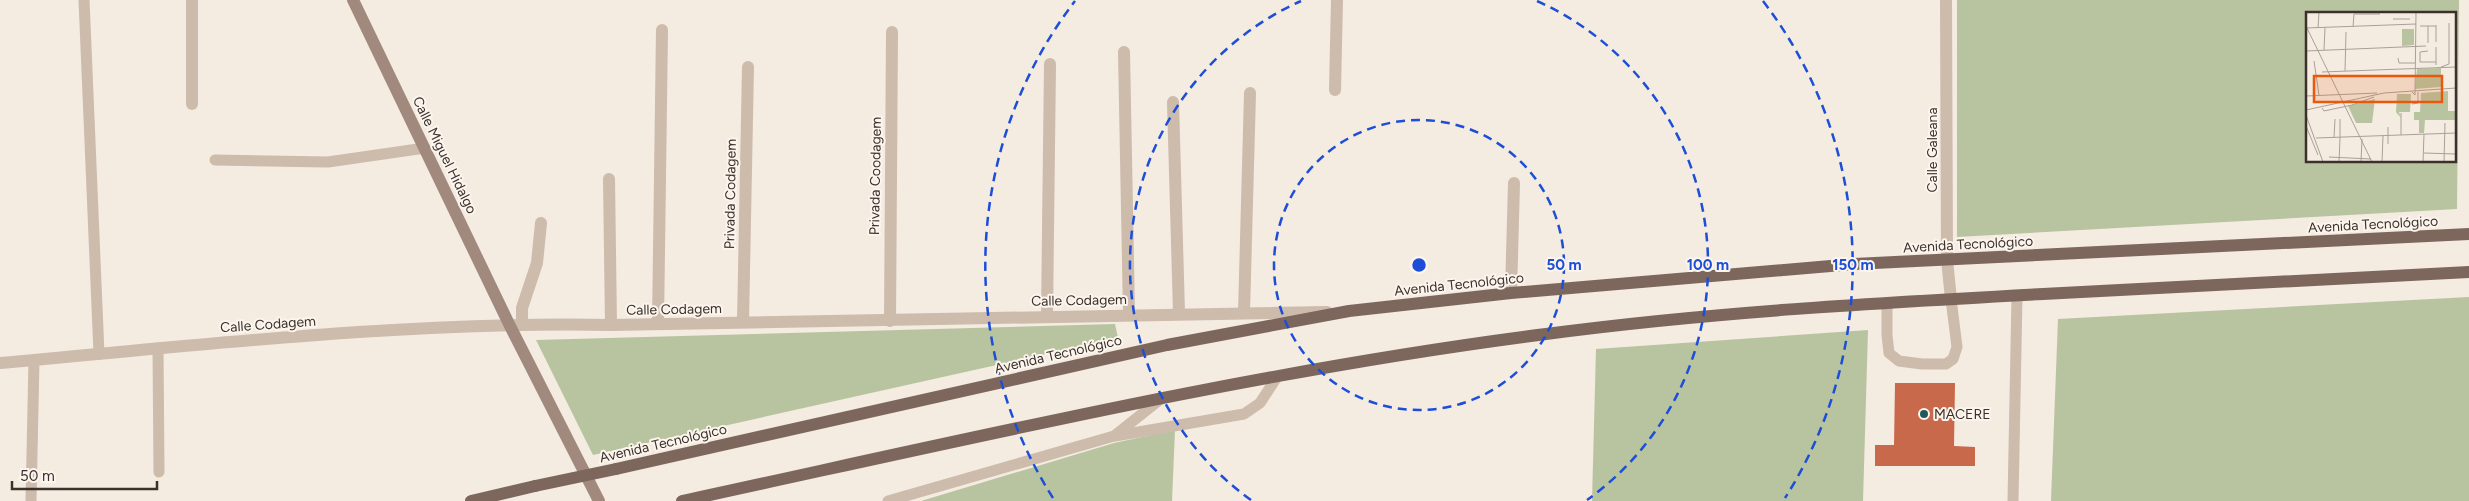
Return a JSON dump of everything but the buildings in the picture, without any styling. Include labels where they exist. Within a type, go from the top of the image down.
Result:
[{"type":"main road","name":"Avenida Tecnológico","points":[[471,501],[1167,344],[1350,311],[1511,293],[1854,264],[2469,234]]},
{"type":"main road","points":[[682,501],[1163,397],[1409,354],[1546,334],[1667,320],[1887,303],[2469,272]]},
{"type":"street","points":[[192,0],[192,104]]},
{"type":"street","name":"Calle Miguel Hidalgo","points":[[353,0],[425,148],[516,324],[599,501]]},
{"type":"street","points":[[1335,90],[1337,0]]},
{"type":"street","name":"Calle Galeana","points":[[1946,0],[1947,260],[1951,299]]},
{"type":"street","points":[[658,324],[662,30]]},
{"type":"street","name":"Privada Coodagem","points":[[890,321],[892,32]]},
{"type":"street","points":[[1124,52],[1129,314]]},
{"type":"street","points":[[1047,316],[1050,64]]},
{"type":"street","name":"Privada Codagem","points":[[743,322],[748,67]]},
{"type":"street","points":[[1244,313],[1250,93]]},
{"type":"street","points":[[1173,102],[1179,314]]},
{"type":"street","points":[[609,179],[611,325]]},
{"type":"street","points":[[1511,293],[1514,183]]},
{"type":"street","points":[[516,324],[537,264],[541,223]]},
{"type":"street","name":"Calle Codagem","points":[[0,362],[248,340],[516,324],[611,325],[890,321],[1129,314],[1350,311]]},
{"type":"lane","points":[[84,0],[99,354]]},
{"type":"lane","points":[[215,160],[328,162],[425,148]]},
{"type":"lane","points":[[2014,501],[2017,296]]},
{"type":"lane","points":[[1887,303],[1889,353],[1899,361],[1946,364],[1953,359],[1957,347],[1951,299]]},
{"type":"lane","points":[[158,348],[159,472]]},
{"type":"lane","points":[[31,501],[34,360]]},
{"type":"lane","points":[[888,501],[1114,436],[1244,414],[1260,403],[1277,377]]},
{"type":"lane","points":[[1114,436],[1163,397]]},
{"type":"green space","points":[[1957,0],[2459,0],[2457,209],[1957,237]]},
{"type":"green space","points":[[2469,297],[2469,501],[2051,501],[2058,319]]},
{"type":"green space","points":[[1115,324],[1118,338],[593,455],[536,340]]},
{"type":"green space","points":[[1868,330],[1863,501],[1592,501],[1596,349]]},
{"type":"green space","points":[[1175,430],[1172,501],[921,501],[1114,443]]},
{"type":"place","name":"MACERE","points":[[1924,414]]}]
